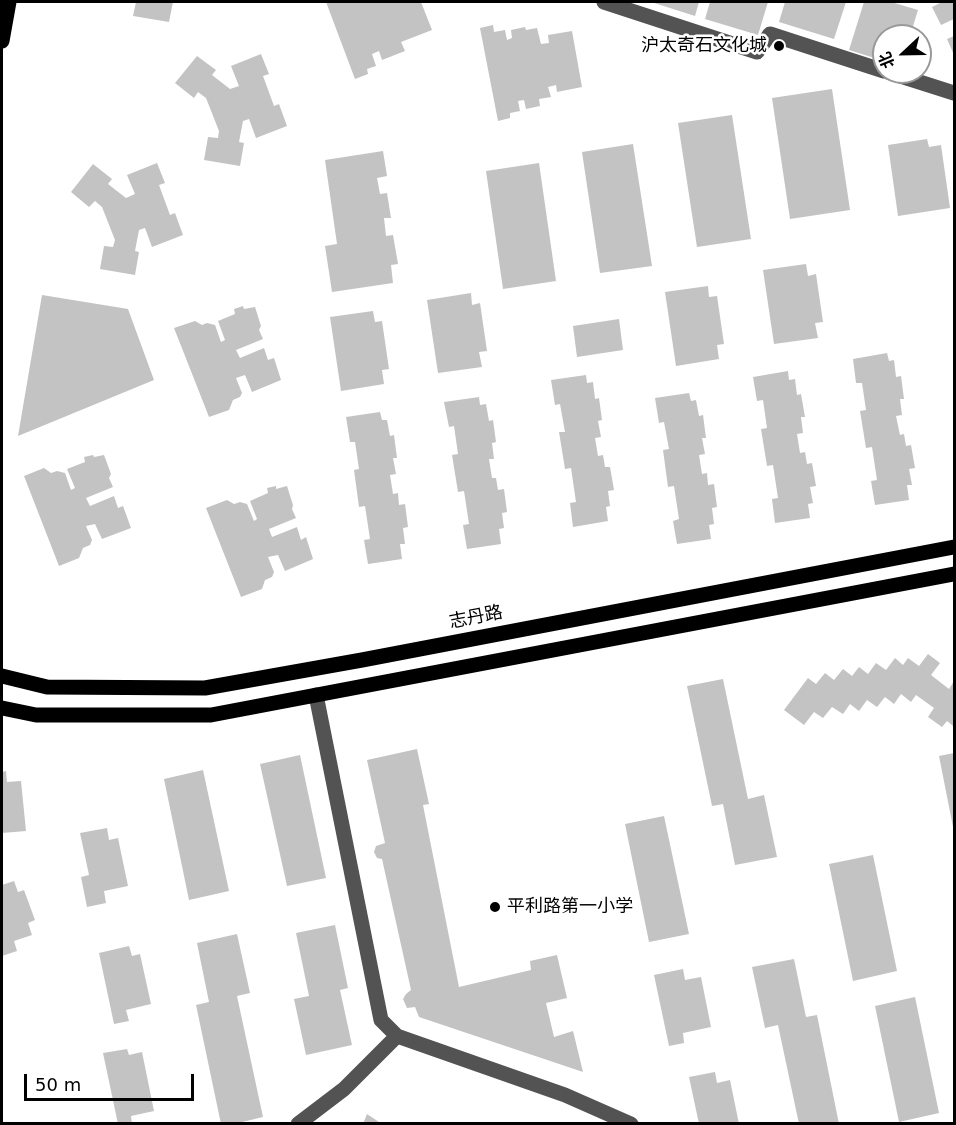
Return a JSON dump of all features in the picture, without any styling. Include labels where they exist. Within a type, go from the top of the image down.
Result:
[{"type":"main road","points":[[2,41],[9,2]]},
{"type":"main road","name":"志丹路","points":[[2,675],[47,687],[205,688],[954,547]]},
{"type":"main road","points":[[2,708],[36,715],[211,715],[954,573]]},
{"type":"street","points":[[604,2],[757,52],[770,34],[872,67]]},
{"type":"street","points":[[926,84],[954,93]]},
{"type":"street","points":[[316,695],[381,1020],[397,1036],[565,1095],[631,1124]]},
{"type":"street","points":[[297,1124],[344,1089],[397,1036]]},
{"type":"building","points":[[136,2],[173,2],[169,22],[133,16]]},
{"type":"building","points":[[326,2],[421,2],[432,30],[401,42],[405,51],[382,60],[379,51],[372,54],[376,66],[367,69],[368,74],[355,79]]},
{"type":"building","points":[[651,2],[699,2],[695,16]]},
{"type":"building","points":[[710,2],[768,2],[758,35],[705,19]]},
{"type":"building","points":[[785,2],[846,2],[834,39],[779,22]]},
{"type":"building","points":[[864,2],[891,2],[918,10],[914,24],[872,24],[872,57],[849,50]]},
{"type":"building","points":[[942,2],[954,2],[954,19],[941,25],[932,7]]},
{"type":"building","points":[[493,25],[494,32],[505,30],[507,40],[512,38],[511,30],[525,27],[526,30],[537,28],[541,44],[549,43],[548,35],[572,31],[582,87],[557,92],[556,85],[548,87],[551,97],[539,99],[540,106],[526,109],[524,100],[518,101],[520,111],[510,113],[510,118],[498,121],[480,28]]},
{"type":"building","points":[[954,36],[954,55],[947,39]]},
{"type":"building","points":[[261,54],[269,74],[263,76],[274,106],[279,104],[287,126],[256,138],[249,119],[243,121],[239,142],[244,143],[240,166],[204,160],[208,137],[218,138],[219,131],[206,98],[198,92],[194,98],[175,83],[197,56],[216,70],[212,75],[230,89],[239,86],[231,66]]},
{"type":"building","points":[[832,89],[850,210],[790,219],[772,98]]},
{"type":"building","points":[[732,115],[751,239],[697,247],[678,123]]},
{"type":"building","points":[[927,139],[929,147],[941,145],[950,208],[898,216],[888,145]]},
{"type":"building","points":[[633,144],[652,266],[600,273],[582,152]]},
{"type":"building","points":[[383,151],[387,176],[377,178],[380,194],[387,193],[391,218],[384,218],[386,236],[393,235],[398,264],[391,265],[393,283],[332,292],[325,246],[337,244],[325,160]]},
{"type":"building","points":[[157,163],[165,183],[159,185],[170,215],[175,213],[183,235],[152,247],[145,228],[139,230],[135,251],[139,252],[135,275],[100,269],[104,246],[113,247],[115,240],[102,207],[95,201],[89,207],[71,192],[93,164],[112,179],[108,184],[126,198],[135,194],[127,175]]},
{"type":"building","points":[[539,163],[556,281],[503,289],[486,171]]},
{"type":"building","points":[[806,264],[808,276],[816,274],[823,322],[815,323],[818,338],[774,344],[763,270]]},
{"type":"building","points":[[708,286],[709,297],[717,296],[724,344],[717,345],[719,359],[676,366],[665,292]]},
{"type":"building","points":[[471,293],[472,305],[480,303],[487,351],[479,352],[482,367],[438,373],[427,300]]},
{"type":"building","points":[[42,295],[128,309],[154,380],[18,436]]},
{"type":"building","points":[[243,306],[244,309],[255,307],[263,339],[236,350],[240,358],[264,348],[268,360],[274,358],[281,380],[252,392],[245,375],[236,378],[242,393],[240,397],[233,400],[229,410],[209,417],[174,328],[195,321],[202,325],[207,323],[215,325],[221,342],[225,340],[218,321],[235,314],[234,309]]},
{"type":"building","points":[[373,311],[375,322],[382,321],[389,369],[382,370],[384,384],[341,391],[330,317]]},
{"type":"building","points":[[619,319],[623,350],[577,357],[573,326]]},
{"type":"building","points":[[887,353],[889,361],[894,360],[896,377],[901,376],[904,399],[900,399],[902,415],[896,416],[900,435],[904,434],[906,446],[911,445],[915,468],[909,469],[912,485],[907,485],[909,500],[875,505],[871,481],[877,480],[872,447],[866,448],[860,411],[866,410],[862,383],[856,383],[853,359]]},
{"type":"building","points":[[788,371],[789,380],[795,379],[797,395],[801,394],[805,417],[801,417],[803,433],[797,434],[800,453],[805,452],[807,464],[812,463],[816,486],[810,487],[813,503],[808,504],[810,518],[775,523],[772,499],[778,498],[773,465],[767,466],[761,429],[767,428],[763,400],[757,401],[753,377]]},
{"type":"building","points":[[586,375],[587,383],[593,382],[595,399],[599,398],[602,420],[598,421],[601,437],[595,438],[598,456],[603,455],[605,467],[610,467],[614,490],[608,491],[610,506],[606,507],[608,521],[573,527],[570,503],[576,502],[571,468],[565,469],[559,432],[565,432],[560,404],[555,405],[551,380]]},
{"type":"building","points":[[689,393],[691,401],[696,400],[699,416],[703,415],[706,438],[702,438],[705,454],[699,455],[702,474],[707,473],[708,485],[714,484],[717,507],[712,508],[714,524],[709,525],[711,539],[677,544],[673,521],[679,519],[674,486],[668,487],[663,450],[669,449],[664,422],[659,423],[655,398]]},
{"type":"building","points":[[479,397],[480,405],[486,404],[489,421],[493,420],[496,442],[492,443],[494,459],[489,459],[492,478],[496,478],[498,490],[504,489],[507,512],[502,513],[504,528],[499,529],[501,544],[467,549],[463,525],[469,524],[464,491],[458,492],[452,455],[458,454],[454,426],[449,427],[444,402]]},
{"type":"building","points":[[380,412],[382,420],[387,420],[390,436],[394,435],[397,458],[393,458],[396,474],[390,475],[393,494],[398,493],[399,505],[405,504],[408,527],[403,528],[405,544],[400,544],[402,559],[368,564],[364,540],[370,539],[365,506],[359,507],[354,470],[359,469],[355,442],[350,442],[346,417]]},
{"type":"building","points":[[93,455],[94,457],[104,455],[113,487],[86,498],[90,506],[114,496],[118,508],[123,506],[131,528],[102,539],[95,524],[86,526],[92,540],[90,545],[83,548],[79,558],[59,566],[24,476],[44,468],[51,473],[57,471],[65,473],[71,490],[75,488],[67,469],[85,462],[84,457]]},
{"type":"building","points":[[276,486],[276,489],[287,486],[296,518],[269,529],[272,537],[297,527],[301,540],[306,537],[313,559],[285,571],[278,555],[268,557],[274,572],[272,577],[265,580],[262,589],[241,597],[206,508],[227,500],[234,504],[240,502],[247,504],[254,521],[257,519],[250,501],[268,493],[267,488]]},
{"type":"building","points":[[928,654],[940,663],[931,675],[949,689],[954,681],[953,726],[947,721],[942,727],[928,717],[934,708],[916,695],[911,702],[901,694],[894,704],[885,697],[877,707],[867,700],[859,711],[850,704],[843,714],[832,707],[823,718],[814,712],[804,725],[784,710],[808,678],[816,684],[825,673],[834,680],[843,669],[852,676],[859,667],[868,674],[876,663],[886,670],[895,658],[903,665],[908,658],[919,666]]},
{"type":"building","points":[[723,679],[748,799],[764,795],[777,857],[735,865],[723,804],[712,806],[687,686]]},
{"type":"building","points":[[417,749],[429,804],[423,805],[459,987],[531,970],[530,961],[557,955],[567,998],[546,1003],[554,1037],[573,1031],[583,1072],[419,1017],[415,1007],[407,1008],[403,999],[411,990],[382,859],[377,858],[374,852],[376,846],[385,843],[367,760]]},
{"type":"building","points":[[954,753],[954,827],[953,827],[939,756]]},
{"type":"building","points":[[300,755],[326,878],[287,886],[260,764]]},
{"type":"building","points":[[203,770],[229,891],[189,900],[164,779]]},
{"type":"building","points":[[6,771],[7,782],[21,781],[26,831],[2,833],[2,772]]},
{"type":"building","points":[[664,816],[689,934],[649,942],[625,824]]},
{"type":"building","points":[[107,828],[109,840],[118,838],[128,886],[104,891],[106,903],[87,907],[81,877],[89,875],[80,833]]},
{"type":"building","points":[[873,855],[897,971],[853,981],[829,864]]},
{"type":"building","points":[[14,881],[18,892],[24,890],[35,920],[28,923],[32,935],[14,941],[17,951],[2,956],[2,885]]},
{"type":"building","points":[[335,925],[348,988],[340,990],[352,1045],[306,1055],[294,999],[309,996],[296,933]]},
{"type":"building","points":[[237,934],[250,993],[237,996],[263,1117],[234,1124],[221,1124],[196,1005],[209,1002],[197,943]]},
{"type":"building","points":[[129,946],[132,956],[140,954],[151,1004],[126,1010],[129,1021],[114,1024],[99,953]]},
{"type":"building","points":[[794,959],[806,1017],[817,1015],[839,1124],[799,1124],[778,1025],[765,1028],[752,967]]},
{"type":"building","points":[[683,969],[685,980],[701,977],[711,1027],[683,1033],[684,1043],[669,1046],[654,975]]},
{"type":"building","points":[[915,997],[939,1113],[899,1122],[875,1006]]},
{"type":"building","points":[[127,1049],[129,1055],[142,1052],[154,1111],[131,1116],[132,1124],[118,1124],[103,1053]]},
{"type":"building","points":[[715,1072],[717,1083],[730,1080],[739,1124],[699,1124],[689,1077]]},
{"type":"building","points":[[367,1114],[382,1124],[363,1124]]},
{"type":"place","name":"沪太奇石文化城","points":[[779,46]]},
{"type":"place","name":"平利路第一小学","points":[[495,907]]}]
